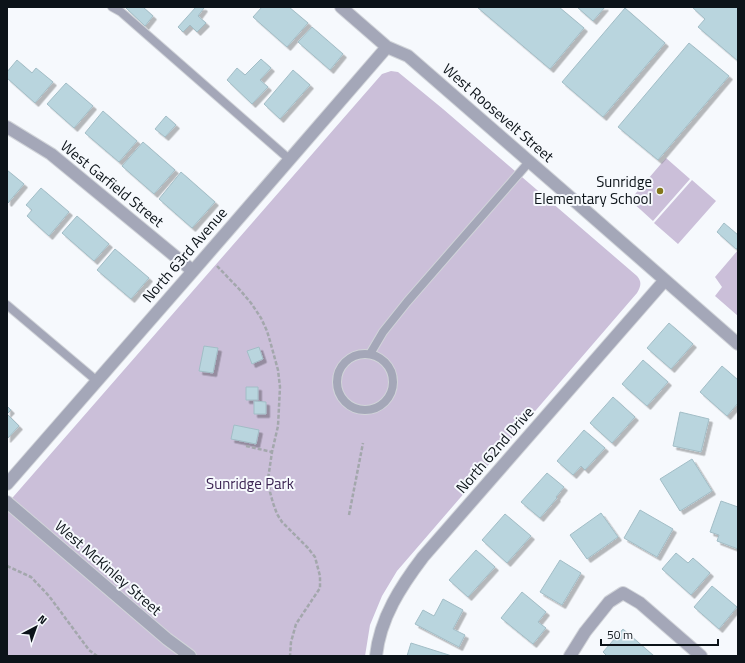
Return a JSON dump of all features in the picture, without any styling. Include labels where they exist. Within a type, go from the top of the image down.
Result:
[{"type":"street","name":"West Roosevelt Street","points":[[341,7],[387,47],[408,56],[738,344]]},
{"type":"street","name":"North 63rd Avenue","points":[[7,484],[387,47]]},
{"type":"street","name":"West Garfield Street","points":[[7,127],[52,154],[193,271]]},
{"type":"street","name":"North 62nd Drive","points":[[376,656],[380,634],[392,603],[401,587],[419,562],[665,280]]},
{"type":"street","name":"West McKinley Street","points":[[7,502],[166,639],[190,656]]},
{"type":"street","points":[[570,656],[585,632],[609,602],[623,593],[640,602],[701,656]]},
{"type":"lane","points":[[112,7],[120,12],[290,159]]},
{"type":"lane","points":[[370,354],[383,332],[397,314],[530,162]]},
{"type":"lane","points":[[7,305],[97,381]]},
{"type":"lane","points":[[360,354],[370,354],[378,356],[388,366],[393,378],[393,387],[385,402],[377,408],[360,410],[350,406],[343,400],[338,392],[336,382],[338,372],[350,357],[360,354]]},
{"type":"path","points":[[217,266],[251,303],[267,331],[270,340],[278,370],[280,387],[278,426],[268,480],[277,514],[282,522],[315,556],[320,576],[320,588],[296,624],[291,642],[290,656]]},
{"type":"path","points":[[348,515],[363,443]]},
{"type":"path","points":[[246,446],[272,452]]},
{"type":"path","points":[[7,566],[31,577],[49,596],[89,650],[97,656]]},
{"type":"green space","name":"Sunridge Park","points":[[391,71],[398,72],[443,109],[637,276],[640,280],[640,284],[637,293],[397,571],[382,596],[370,625],[365,656],[7,656],[7,504],[382,74]]},
{"type":"green space","points":[[666,158],[690,179],[653,221],[630,200]]},
{"type":"green space","points":[[692,180],[716,201],[678,244],[654,223]]},
{"type":"green space","points":[[738,250],[738,316],[715,296],[722,287],[715,277]]},
{"type":"building","points":[[125,7],[143,7],[153,16],[145,26]]},
{"type":"building","points":[[196,7],[204,8],[198,16],[206,23],[197,32],[190,25],[183,32],[178,27]]},
{"type":"building","points":[[262,7],[289,7],[308,23],[287,47],[253,17]]},
{"type":"building","points":[[477,7],[559,7],[584,28],[550,69]]},
{"type":"building","points":[[577,7],[605,7],[593,21]]},
{"type":"building","points":[[692,7],[738,7],[738,61],[698,27],[705,19]]},
{"type":"building","points":[[625,8],[665,43],[603,117],[562,82]]},
{"type":"building","points":[[312,27],[343,54],[330,70],[298,42]]},
{"type":"building","points":[[689,43],[729,76],[658,160],[618,127]]},
{"type":"building","points":[[261,59],[271,68],[260,80],[268,87],[252,104],[227,80],[237,68],[245,75]]},
{"type":"building","points":[[17,60],[32,73],[36,68],[53,82],[35,103],[7,78],[7,72]]},
{"type":"building","points":[[293,70],[310,85],[280,119],[264,104]]},
{"type":"building","points":[[66,83],[93,106],[74,128],[47,104]]},
{"type":"building","points":[[103,111],[137,141],[119,162],[85,133]]},
{"type":"building","points":[[166,116],[176,125],[165,137],[155,129]]},
{"type":"building","points":[[143,142],[175,170],[154,194],[122,166]]},
{"type":"building","points":[[7,170],[24,184],[8,203],[7,202]]},
{"type":"building","points":[[181,172],[215,202],[192,228],[159,199]]},
{"type":"building","points":[[41,188],[69,212],[49,236],[27,216],[32,210],[26,205]]},
{"type":"building","points":[[77,216],[109,244],[94,261],[62,233]]},
{"type":"building","points":[[724,223],[738,235],[738,247],[736,249],[717,232]]},
{"type":"building","points":[[115,249],[149,278],[131,299],[97,270]]},
{"type":"building","points":[[669,323],[693,344],[671,369],[647,348]]},
{"type":"building","points":[[204,346],[218,348],[213,373],[199,371]]},
{"type":"building","points":[[259,347],[263,359],[252,364],[247,351]]},
{"type":"building","points":[[643,360],[668,382],[647,406],[622,384]]},
{"type":"building","points":[[722,366],[738,380],[738,403],[727,416],[700,392]]},
{"type":"building","points":[[246,387],[258,387],[258,400],[246,400]]},
{"type":"building","points":[[613,397],[635,417],[612,443],[590,423]]},
{"type":"building","points":[[254,401],[266,402],[266,414],[254,414]]},
{"type":"building","points":[[7,406],[11,410],[7,414]]},
{"type":"building","points":[[680,412],[709,419],[701,452],[673,446]]},
{"type":"building","points":[[7,414],[19,426],[7,439]]},
{"type":"building","points":[[234,425],[259,430],[256,444],[231,439]]},
{"type":"building","points":[[584,430],[605,448],[585,470],[581,466],[573,475],[557,461]]},
{"type":"building","points":[[692,459],[712,491],[680,511],[660,479]]},
{"type":"building","points":[[547,473],[564,487],[540,518],[521,502]]},
{"type":"building","points":[[721,501],[738,507],[738,549],[717,541],[719,535],[710,532]]},
{"type":"building","points":[[640,510],[673,529],[657,557],[624,538]]},
{"type":"building","points":[[601,513],[618,537],[587,559],[570,535]]},
{"type":"building","points":[[505,514],[531,536],[507,563],[482,540]]},
{"type":"building","points":[[476,550],[495,567],[468,597],[449,580]]},
{"type":"building","points":[[676,553],[688,563],[693,558],[710,573],[691,595],[662,569]]},
{"type":"building","points":[[560,560],[581,573],[562,605],[540,592]]},
{"type":"building","points":[[712,586],[737,607],[719,629],[694,607]]},
{"type":"building","points":[[522,592],[546,612],[538,622],[546,628],[533,644],[501,618]]},
{"type":"building","points":[[443,599],[463,610],[453,629],[465,635],[459,647],[415,624],[423,610],[434,616]]},
{"type":"building","points":[[623,629],[654,656],[607,656],[603,652]]},
{"type":"building","points":[[411,643],[452,656],[407,656]]},
{"type":"place","name":"Sunridge Elementary School","points":[[660,191]]}]
